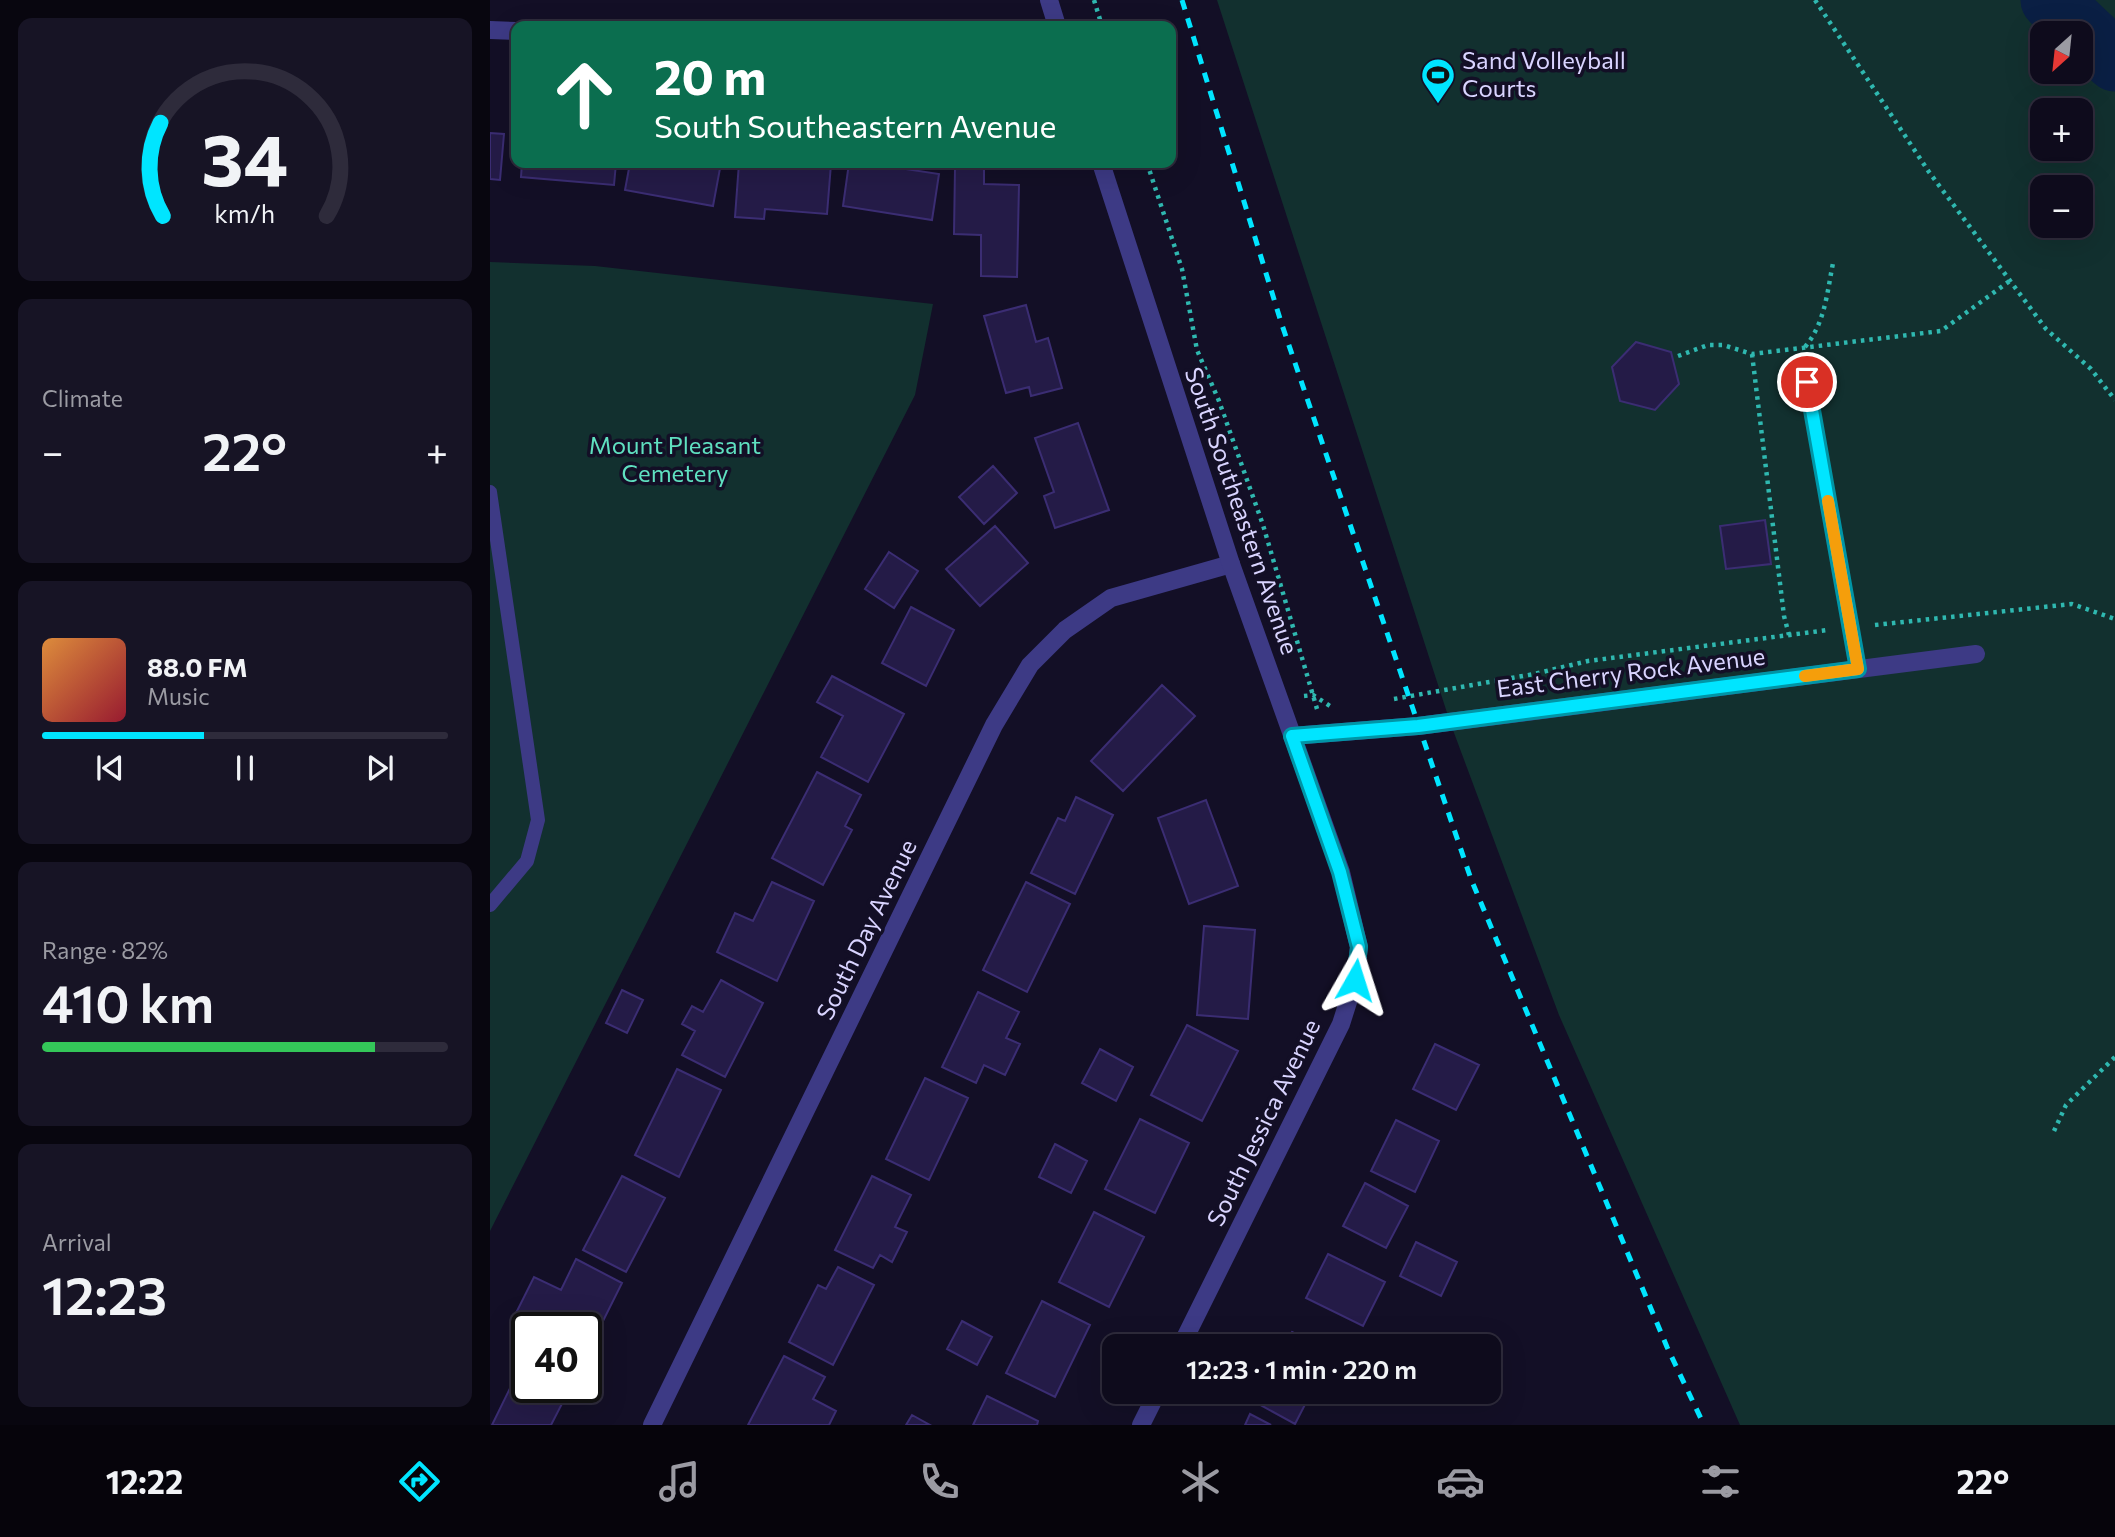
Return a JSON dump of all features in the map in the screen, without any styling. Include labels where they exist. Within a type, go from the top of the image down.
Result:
[{"type":"street","points":[[1049,0],[1056,21]]},
{"type":"street","points":[[490,30],[511,31]]},
{"type":"street","name":"South Southeastern Avenue","points":[[1103,168],[1231,565],[1340,872]]},
{"type":"street","name":"South Day Avenue","points":[[652,1425],[994,725],[1030,665],[1065,630],[1111,598],[1231,565]]},
{"type":"street","name":"East Cherry Rock Avenue","points":[[1292,736],[1418,726],[1976,654]]},
{"type":"street","name":"South Jessica Avenue","points":[[1187,1334],[1341,1024],[1355,980],[1359,947],[1340,872]]},
{"type":"street","points":[[1141,1425],[1152,1404]]},
{"type":"lane","points":[[1807,382],[1858,669]]},
{"type":"lane","points":[[490,492],[538,820],[527,861],[490,905]]},
{"type":"path","points":[[1094,0],[1100,21]]},
{"type":"path","points":[[1815,0],[1928,172],[2046,329],[2091,369],[2115,400]]},
{"type":"path","points":[[1149,168],[1182,269],[1197,350],[1219,401],[1263,525],[1313,695],[1330,706],[1342,707]]},
{"type":"path","points":[[1804,348],[1815,335],[1822,318],[1833,263]]},
{"type":"path","points":[[1678,356],[1708,345],[1723,345],[1752,354],[1941,331],[2011,280]]},
{"type":"path","points":[[1752,354],[1784,616],[1789,635]]},
{"type":"path","points":[[1382,701],[1534,674],[1588,661],[1850,628],[2071,604],[2115,619]]},
{"type":"path","points":[[2054,1131],[2066,1105],[2115,1057]]},
{"type":"green space","points":[[1217,0],[2115,0],[2115,1425],[1740,1425],[1559,1015],[1450,722]]},
{"type":"green space","name":"Mount Pleasant Cemetery","points":[[490,262],[595,266],[933,304],[915,395],[490,1231]]},
{"type":"building","points":[[490,133],[504,134],[500,180],[490,179]]},
{"type":"building","points":[[522,168],[616,168],[614,185],[521,177]]},
{"type":"building","points":[[629,168],[720,168],[713,206],[625,190]]},
{"type":"building","points":[[739,168],[831,168],[827,214],[765,209],[764,219],[735,217]]},
{"type":"building","points":[[848,168],[899,168],[939,174],[932,220],[843,206]]},
{"type":"building","points":[[955,168],[984,168],[984,184],[1019,185],[1017,277],[981,276],[981,235],[954,234]]},
{"type":"building","points":[[1026,305],[1036,342],[1048,338],[1062,388],[1031,396],[1029,387],[1006,393],[984,316]]},
{"type":"building","points":[[1636,342],[1671,352],[1679,384],[1655,410],[1620,401],[1612,367]]},
{"type":"building","points":[[1078,423],[1109,510],[1055,528],[1044,496],[1054,492],[1035,438]]},
{"type":"building","points":[[993,466],[1017,493],[984,524],[959,497]]},
{"type":"building","points":[[1765,520],[1771,564],[1726,569],[1720,526]]},
{"type":"building","points":[[995,526],[1028,563],[980,606],[946,569]]},
{"type":"building","points":[[889,552],[918,571],[894,608],[865,589]]},
{"type":"building","points":[[911,607],[954,630],[926,686],[882,663]]},
{"type":"building","points":[[832,676],[904,714],[868,782],[821,757],[843,716],[817,702]]},
{"type":"building","points":[[1162,685],[1195,716],[1123,791],[1091,761]]},
{"type":"building","points":[[817,772],[861,795],[845,826],[852,830],[823,885],[772,858]]},
{"type":"building","points":[[1076,797],[1113,815],[1075,894],[1031,873],[1058,818],[1065,821]]},
{"type":"building","points":[[1206,800],[1238,886],[1189,904],[1158,818]]},
{"type":"building","points":[[772,882],[814,901],[777,981],[717,952],[735,913],[753,921]]},
{"type":"building","points":[[1026,882],[1070,904],[1027,992],[983,970]]},
{"type":"building","points":[[1204,926],[1255,930],[1248,1019],[1197,1015]]},
{"type":"building","points":[[721,980],[763,1003],[725,1077],[682,1055],[695,1031],[682,1024],[692,1006],[703,1012]]},
{"type":"building","points":[[622,990],[643,1000],[627,1033],[606,1023]]},
{"type":"building","points":[[978,992],[1019,1012],[1006,1038],[1020,1044],[1005,1075],[984,1065],[976,1083],[942,1067]]},
{"type":"building","points":[[1187,1025],[1238,1051],[1202,1121],[1151,1095]]},
{"type":"building","points":[[1435,1044],[1479,1065],[1456,1110],[1413,1089]]},
{"type":"building","points":[[1100,1049],[1133,1067],[1116,1101],[1082,1083]]},
{"type":"building","points":[[677,1069],[721,1090],[679,1177],[635,1155]]},
{"type":"building","points":[[925,1078],[968,1098],[929,1180],[886,1159]]},
{"type":"building","points":[[1140,1119],[1189,1143],[1155,1213],[1105,1189]]},
{"type":"building","points":[[1396,1120],[1439,1141],[1415,1192],[1371,1171]]},
{"type":"building","points":[[1055,1144],[1087,1161],[1071,1193],[1039,1177]]},
{"type":"building","points":[[622,1176],[665,1198],[626,1272],[583,1250]]},
{"type":"building","points":[[872,1176],[911,1195],[895,1227],[907,1232],[892,1262],[880,1255],[873,1268],[835,1250]]},
{"type":"building","points":[[1365,1183],[1408,1206],[1386,1248],[1343,1226]]},
{"type":"building","points":[[1094,1212],[1144,1237],[1109,1307],[1059,1282]]},
{"type":"building","points":[[1416,1242],[1457,1262],[1441,1296],[1400,1276]]},
{"type":"building","points":[[1328,1254],[1385,1282],[1363,1326],[1306,1298]]},
{"type":"building","points":[[576,1259],[622,1283],[602,1323],[602,1312],[516,1312],[534,1277],[561,1290]]},
{"type":"building","points":[[838,1267],[874,1285],[833,1365],[789,1342],[818,1285],[826,1289]]},
{"type":"building","points":[[1042,1301],[1090,1325],[1055,1397],[1006,1373]]},
{"type":"building","points":[[962,1321],[992,1337],[977,1365],[947,1349]]},
{"type":"building","points":[[784,1356],[825,1377],[813,1399],[836,1411],[829,1425],[748,1425]]},
{"type":"building","points":[[511,1386],[511,1403],[562,1403],[551,1425],[492,1425]]},
{"type":"building","points":[[987,1396],[1038,1421],[1037,1425],[973,1425]]},
{"type":"building","points":[[1259,1404],[1305,1404],[1295,1424]]},
{"type":"building","points":[[1250,1414],[1271,1425],[1245,1425]]},
{"type":"building","points":[[912,1415],[930,1425],[906,1425]]},
{"type":"waterway","points":[[2051,0],[2115,61]]},
{"type":"railway","points":[[1182,0],[1281,322],[1471,879],[1667,1347],[1704,1425]]},
{"type":"slow traffic","points":[[1805,676],[1858,669],[1828,501]]},
{"type":"place","name":"Sand Volleyball Courts","points":[[1438,105]]},
{"type":"route","points":[[1355,980],[1359,947],[1340,872],[1292,736],[1418,726],[1858,669],[1807,382]]}]
